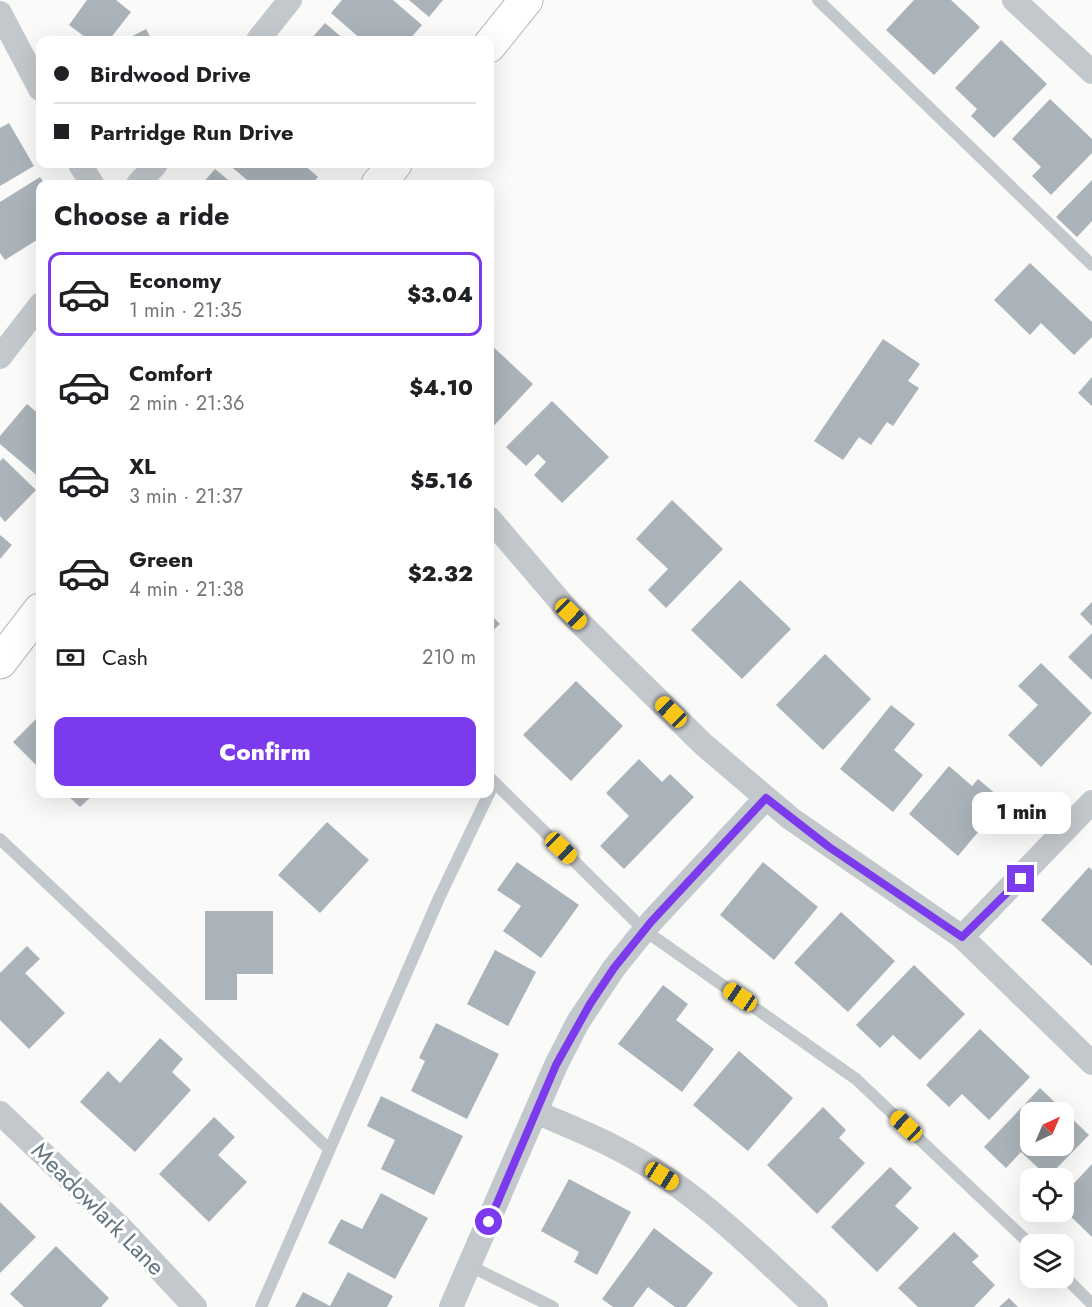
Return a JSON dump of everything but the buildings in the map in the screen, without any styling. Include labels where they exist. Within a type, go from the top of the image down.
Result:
[{"type":"street","points":[[261,36],[290,0]]},
{"type":"street","points":[[494,40],[526,0]]},
{"type":"street","points":[[1014,0],[1092,72]]},
{"type":"street","points":[[0,13],[36,81]]},
{"type":"street","points":[[142,180],[152,168]]},
{"type":"street","points":[[381,180],[392,168]]},
{"type":"street","points":[[0,357],[36,310]]},
{"type":"street","points":[[494,524],[571,614],[704,745],[766,798],[829,847],[962,937],[1092,1063]]},
{"type":"street","points":[[0,662],[36,620]]},
{"type":"street","points":[[451,1307],[538,1113],[556,1065],[578,1022],[614,968],[644,930],[766,798]]},
{"type":"street","points":[[962,937],[1092,804]]},
{"type":"street","name":"Meadowlark Lane","points":[[0,1113],[122,1229],[195,1307]]},
{"type":"street","points":[[538,1113],[622,1151],[682,1189],[733,1231],[816,1307]]},
{"type":"lane","points":[[818,0],[1092,265]]},
{"type":"lane","points":[[494,782],[644,930],[856,1079],[1020,1235]]},
{"type":"lane","points":[[261,1307],[484,798]]},
{"type":"lane","points":[[0,839],[329,1149]]},
{"type":"lane","points":[[470,1266],[553,1307]]},
{"type":"lane","points":[[1074,1286],[1092,1304]]},
{"type":"route","points":[[489,1222],[538,1113],[556,1065],[578,1022],[614,968],[651,922],[766,798],[829,847],[962,937],[1021,879]]}]
